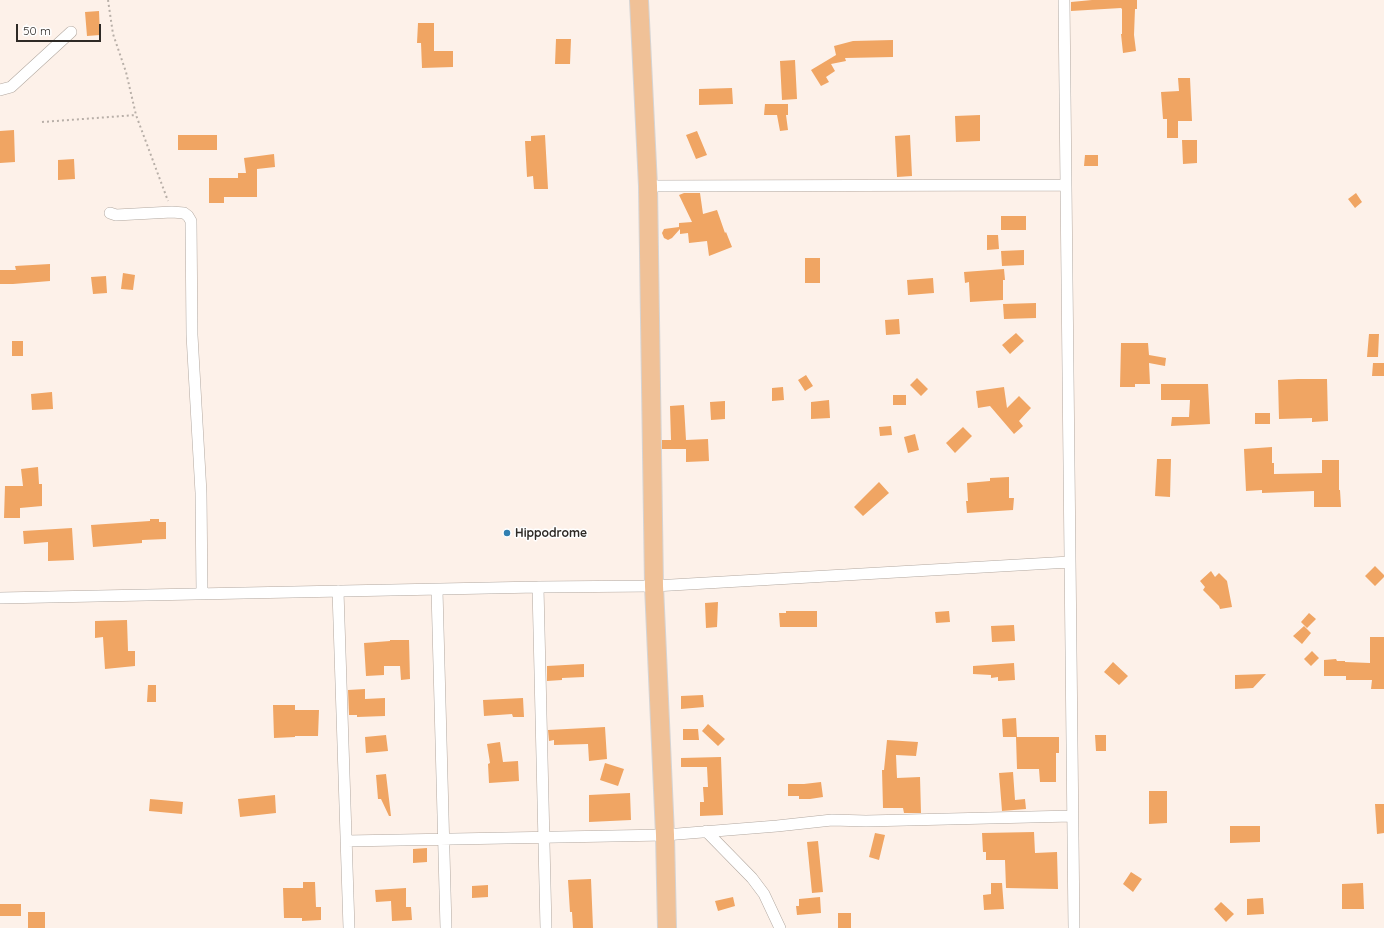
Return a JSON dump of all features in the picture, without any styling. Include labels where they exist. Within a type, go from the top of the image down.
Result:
[{"type":"main road","points":[[639,0],[648,186],[654,586],[665,834],[667,928]]},
{"type":"street","points":[[1064,0],[1074,928]]},
{"type":"street","points":[[0,90],[11,87],[71,32]]},
{"type":"street","points":[[648,186],[1066,185]]},
{"type":"street","points":[[110,213],[116,215],[172,212],[184,213],[188,216],[190,221],[192,335],[201,493],[202,594]]},
{"type":"street","points":[[0,598],[654,586],[1070,562]]},
{"type":"street","points":[[538,587],[546,928]]},
{"type":"street","points":[[437,590],[446,928]]},
{"type":"street","points":[[338,591],[349,928]]},
{"type":"street","points":[[347,841],[665,834],[777,826],[832,820],[866,821],[1072,816]]},
{"type":"street","points":[[706,831],[752,878],[764,894],[780,928]]},
{"type":"path","points":[[108,0],[113,34],[126,72],[136,115],[172,212]]},
{"type":"path","points":[[42,122],[136,115]]},
{"type":"building","points":[[1092,0],[1137,0],[1137,9],[1135,9],[1134,35],[1136,51],[1123,53],[1121,8],[1071,11],[1071,2]]},
{"type":"building","points":[[99,11],[100,35],[87,36],[85,12]]},
{"type":"building","points":[[418,23],[434,23],[434,51],[453,51],[453,67],[422,68],[421,43],[417,43]]},
{"type":"building","points":[[556,39],[571,39],[570,64],[555,64]]},
{"type":"building","points":[[893,40],[893,57],[845,58],[846,61],[831,64],[835,71],[826,77],[829,82],[821,86],[811,70],[836,55],[834,46],[853,41]]},
{"type":"building","points":[[795,60],[797,99],[782,100],[780,61]]},
{"type":"building","points":[[1178,78],[1190,78],[1192,121],[1178,121],[1178,138],[1167,138],[1167,119],[1163,119],[1161,92],[1179,91]]},
{"type":"building","points":[[732,88],[733,104],[699,105],[699,89]]},
{"type":"building","points":[[765,104],[788,104],[788,115],[786,115],[788,130],[780,131],[777,115],[764,115]]},
{"type":"building","points":[[980,115],[980,141],[956,142],[955,116]]},
{"type":"building","points":[[14,130],[15,162],[0,163],[0,131]]},
{"type":"building","points":[[697,131],[707,155],[696,159],[686,135]]},
{"type":"building","points":[[178,135],[217,135],[217,150],[178,150]]},
{"type":"building","points":[[545,135],[548,189],[534,189],[533,176],[527,177],[525,141],[531,141],[531,136]]},
{"type":"building","points":[[910,135],[912,176],[897,177],[895,136]]},
{"type":"building","points":[[1182,140],[1197,140],[1197,163],[1183,164]]},
{"type":"building","points":[[274,154],[275,167],[257,169],[257,197],[224,197],[224,203],[209,203],[209,178],[238,178],[238,173],[246,173],[244,158]]},
{"type":"building","points":[[1085,155],[1098,155],[1098,166],[1084,166]]},
{"type":"building","points":[[74,159],[75,179],[58,180],[58,160]]},
{"type":"building","points":[[684,193],[700,193],[703,214],[717,210],[725,233],[726,232],[732,247],[709,256],[707,241],[689,243],[688,233],[680,234],[680,229],[672,238],[668,240],[664,238],[662,233],[664,229],[679,227],[679,223],[692,222],[679,195]]},
{"type":"building","points":[[1356,193],[1362,202],[1355,208],[1348,199]]},
{"type":"building","points":[[1001,216],[1026,216],[1026,230],[1001,230]]},
{"type":"building","points":[[987,235],[998,235],[999,249],[987,250]]},
{"type":"building","points":[[1024,250],[1024,265],[1002,266],[1001,251]]},
{"type":"building","points":[[805,258],[820,258],[820,283],[805,283]]},
{"type":"building","points":[[50,264],[50,281],[0,284],[0,270],[16,270],[15,266]]},
{"type":"building","points":[[1004,269],[1005,280],[1003,280],[1003,300],[970,302],[969,282],[965,283],[964,272]]},
{"type":"building","points":[[123,273],[135,275],[133,290],[121,289]]},
{"type":"building","points":[[106,276],[107,293],[93,294],[91,277]]},
{"type":"building","points":[[933,278],[934,293],[908,295],[907,280]]},
{"type":"building","points":[[1036,303],[1036,318],[1004,319],[1003,304]]},
{"type":"building","points":[[899,319],[900,334],[886,335],[885,320]]},
{"type":"building","points":[[1016,333],[1024,341],[1010,354],[1002,345]]},
{"type":"building","points":[[1369,334],[1379,334],[1378,357],[1367,357]]},
{"type":"building","points":[[12,341],[23,341],[23,356],[12,356]]},
{"type":"building","points":[[1121,343],[1148,343],[1149,355],[1166,358],[1165,366],[1149,363],[1150,384],[1135,384],[1135,387],[1120,387]]},
{"type":"building","points":[[1373,363],[1384,363],[1384,376],[1372,376]]},
{"type":"building","points":[[806,375],[813,386],[805,391],[798,380]]},
{"type":"building","points":[[917,378],[928,389],[921,396],[910,385]]},
{"type":"building","points":[[1327,379],[1328,421],[1312,422],[1312,418],[1279,419],[1278,380]]},
{"type":"building","points":[[1161,384],[1208,384],[1210,424],[1171,426],[1172,417],[1189,417],[1190,400],[1161,400]]},
{"type":"building","points":[[783,387],[784,400],[772,401],[772,388]]},
{"type":"building","points":[[1004,387],[1007,408],[1019,396],[1031,408],[1019,421],[1023,426],[1014,434],[990,406],[978,408],[976,391]]},
{"type":"building","points":[[52,392],[53,409],[32,410],[31,394]]},
{"type":"building","points":[[893,395],[906,395],[906,405],[893,405]]},
{"type":"building","points":[[829,400],[830,418],[811,419],[811,402]]},
{"type":"building","points":[[725,401],[725,419],[711,420],[710,402]]},
{"type":"building","points":[[684,405],[686,440],[708,439],[709,461],[686,462],[686,449],[662,449],[662,440],[671,440],[670,406]]},
{"type":"building","points":[[1255,413],[1270,413],[1270,424],[1255,424]]},
{"type":"building","points":[[891,426],[892,435],[880,436],[879,427]]},
{"type":"building","points":[[963,427],[972,436],[955,453],[946,443]]},
{"type":"building","points":[[915,434],[919,450],[908,453],[904,437]]},
{"type":"building","points":[[1272,447],[1274,474],[1322,473],[1322,460],[1339,460],[1339,490],[1341,507],[1314,507],[1314,491],[1262,493],[1262,490],[1246,491],[1244,449]]},
{"type":"building","points":[[1157,459],[1171,459],[1170,497],[1155,496]]},
{"type":"building","points":[[38,467],[39,484],[42,484],[42,506],[20,508],[20,518],[4,518],[5,486],[23,486],[21,469]]},
{"type":"building","points":[[1009,477],[1009,498],[1014,498],[1013,510],[967,513],[967,483],[990,481],[990,478]]},
{"type":"building","points":[[879,482],[889,493],[863,516],[854,507]]},
{"type":"building","points":[[150,519],[159,519],[159,522],[166,522],[166,539],[142,540],[142,543],[93,547],[91,525],[150,521]]},
{"type":"building","points":[[72,528],[74,560],[48,561],[48,542],[24,544],[23,531]]},
{"type":"building","points":[[1375,566],[1384,575],[1384,577],[1375,586],[1365,576]]},
{"type":"building","points":[[1211,571],[1215,577],[1219,573],[1227,581],[1232,607],[1220,609],[1219,606],[1203,590],[1205,587],[1200,581]]},
{"type":"building","points":[[718,602],[717,627],[706,628],[705,603]]},
{"type":"building","points":[[786,611],[817,611],[817,627],[780,627],[779,613],[786,613]]},
{"type":"building","points":[[949,611],[950,622],[936,623],[935,612]]},
{"type":"building","points":[[1309,613],[1316,619],[1307,628],[1301,622]]},
{"type":"building","points":[[127,620],[128,651],[135,651],[135,666],[105,669],[103,637],[95,638],[95,621]]},
{"type":"building","points":[[1014,625],[1015,641],[992,642],[991,626]]},
{"type":"building","points":[[1304,626],[1311,633],[1302,644],[1293,636]]},
{"type":"building","points":[[1370,637],[1384,637],[1384,689],[1371,689],[1372,680],[1346,680],[1346,676],[1324,676],[1324,660],[1336,659],[1337,661],[1345,662],[1370,663]]},
{"type":"building","points":[[390,640],[409,640],[410,679],[401,680],[400,666],[384,666],[384,675],[366,676],[364,643]]},
{"type":"building","points":[[1312,651],[1319,658],[1311,666],[1304,659]]},
{"type":"building","points":[[1113,662],[1128,676],[1119,685],[1104,672]]},
{"type":"building","points":[[1014,663],[1015,680],[998,681],[998,677],[991,678],[991,675],[973,674],[973,666]]},
{"type":"building","points":[[584,664],[584,677],[562,678],[562,680],[547,681],[547,666]]},
{"type":"building","points":[[1266,674],[1253,688],[1235,689],[1235,675]]},
{"type":"building","points":[[148,685],[156,685],[156,702],[147,702]]},
{"type":"building","points":[[365,689],[365,699],[385,698],[385,716],[357,717],[357,715],[349,715],[348,690]]},
{"type":"building","points":[[703,695],[704,707],[681,709],[681,696]]},
{"type":"building","points":[[523,698],[524,717],[513,717],[512,714],[484,716],[483,700]]},
{"type":"building","points":[[273,705],[295,705],[295,710],[319,710],[318,736],[274,738]]},
{"type":"building","points":[[1016,718],[1017,737],[1003,737],[1002,719]]},
{"type":"building","points":[[708,724],[725,739],[718,746],[702,731]]},
{"type":"building","points":[[605,727],[607,759],[589,761],[588,744],[554,745],[554,740],[549,741],[548,730]]},
{"type":"building","points":[[683,729],[698,729],[699,740],[683,740]]},
{"type":"building","points":[[386,735],[388,751],[366,753],[365,737]]},
{"type":"building","points":[[1095,735],[1106,735],[1106,751],[1096,751]]},
{"type":"building","points":[[1016,737],[1059,737],[1059,753],[1056,753],[1056,782],[1040,782],[1039,769],[1017,769]]},
{"type":"building","points":[[887,740],[918,742],[916,756],[896,755],[897,778],[920,777],[921,813],[904,813],[903,808],[883,808],[882,770],[884,770]]},
{"type":"building","points":[[500,742],[503,762],[518,761],[519,781],[489,783],[488,764],[490,763],[487,744]]},
{"type":"building","points":[[721,757],[723,815],[700,816],[700,802],[704,802],[703,787],[708,787],[707,767],[681,767],[681,758]]},
{"type":"building","points":[[605,763],[624,769],[618,786],[600,780]]},
{"type":"building","points":[[1013,772],[1015,800],[1025,799],[1026,809],[1002,811],[999,773]]},
{"type":"building","points":[[386,774],[391,816],[389,816],[381,799],[378,799],[376,775]]},
{"type":"building","points":[[821,782],[823,797],[799,799],[799,796],[788,796],[788,784]]},
{"type":"building","points":[[1149,791],[1167,791],[1167,823],[1149,824]]},
{"type":"building","points":[[630,793],[631,820],[589,822],[589,795]]},
{"type":"building","points":[[275,795],[276,813],[240,817],[238,799]]},
{"type":"building","points":[[150,799],[183,802],[182,814],[149,811]]},
{"type":"building","points":[[1375,804],[1384,804],[1384,833],[1377,834]]},
{"type":"building","points":[[1230,826],[1260,826],[1260,842],[1230,843]]},
{"type":"building","points":[[1034,832],[1035,853],[1057,852],[1058,889],[1006,888],[1005,860],[986,860],[986,852],[983,852],[982,833]]},
{"type":"building","points":[[875,833],[885,835],[879,860],[869,857]]},
{"type":"building","points":[[818,841],[823,892],[812,893],[807,842]]},
{"type":"building","points":[[427,848],[427,862],[413,863],[413,849]]},
{"type":"building","points":[[1131,872],[1142,879],[1133,892],[1123,884]]},
{"type":"building","points":[[591,879],[593,928],[573,928],[572,912],[570,912],[568,880]]},
{"type":"building","points":[[303,882],[315,882],[316,907],[321,907],[321,920],[302,921],[302,918],[284,918],[283,888],[303,888]]},
{"type":"building","points":[[991,883],[1002,883],[1004,909],[984,910],[983,895],[991,894]]},
{"type":"building","points":[[1363,883],[1364,909],[1342,909],[1342,884]]},
{"type":"building","points":[[488,885],[488,897],[472,898],[472,886]]},
{"type":"building","points":[[406,888],[406,907],[411,907],[412,920],[392,921],[391,901],[376,902],[375,890]]},
{"type":"building","points":[[733,897],[735,906],[718,911],[715,901]]},
{"type":"building","points":[[820,897],[821,913],[797,915],[796,906],[799,906],[799,899]]},
{"type":"building","points":[[1263,898],[1264,914],[1247,915],[1247,899]]},
{"type":"building","points":[[1221,902],[1234,914],[1226,922],[1214,909]]},
{"type":"building","points":[[0,904],[21,904],[21,916],[0,916]]},
{"type":"building","points":[[28,912],[45,912],[45,928],[28,928]]},
{"type":"building","points":[[838,913],[851,913],[851,928],[838,928]]},
{"type":"place","name":"Hippodrome","points":[[507,533]]}]
